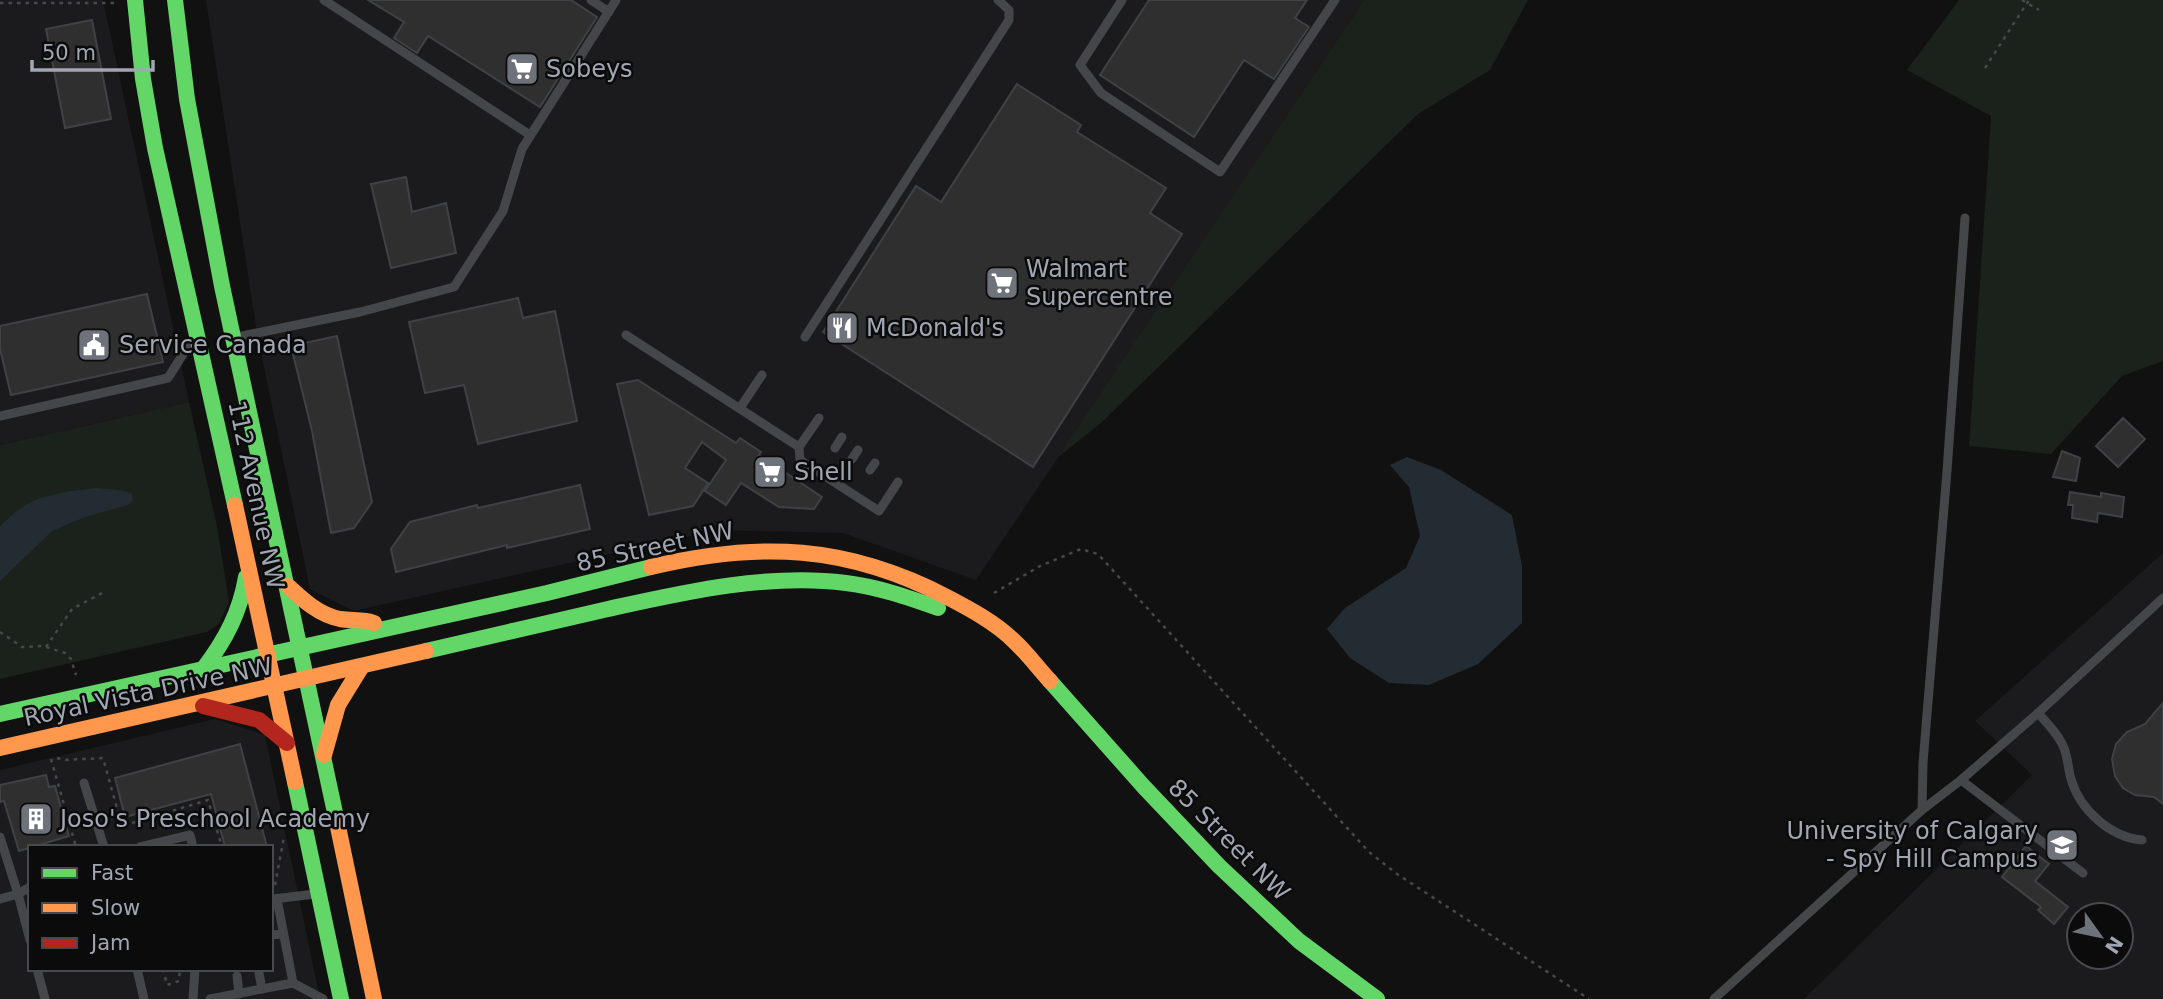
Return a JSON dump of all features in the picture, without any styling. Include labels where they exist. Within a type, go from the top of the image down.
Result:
[{"type":"street","name":"112 Avenue NW","points":[[135,0],[143,79],[155,148],[341,999]]},
{"type":"street","name":"112 Avenue NW","points":[[175,0],[187,99],[233,338],[374,999]]},
{"type":"street","name":"85 Street NW","points":[[299,648],[382,627],[723,553],[765,550],[803,553],[848,560],[898,573],[961,603],[1013,640],[1144,788],[1219,866],[1299,941],[1377,999]]},
{"type":"street","points":[[204,668],[224,641],[237,617],[248,565]]},
{"type":"street","name":"85 Street NW","points":[[306,680],[694,592],[753,582],[794,581],[879,589],[935,606],[995,640],[1065,697]]},
{"type":"street","points":[[288,586],[310,606],[332,617],[367,620],[382,627]]},
{"type":"street","name":"Royal Vista Drive NW","points":[[3,711],[299,648]]},
{"type":"street","points":[[323,757],[331,741],[342,697],[362,666]]},
{"type":"street","name":"Royal Vista Drive NW","points":[[0,747],[306,680]]},
{"type":"street","points":[[194,705],[258,720],[287,743]]},
{"type":"lane","points":[[324,0],[530,135]]},
{"type":"lane","points":[[591,0],[609,12]]},
{"type":"lane","points":[[233,338],[360,313],[454,287],[503,211],[522,149],[616,0]]},
{"type":"lane","points":[[805,337],[1009,20],[1009,10],[998,0]]},
{"type":"lane","points":[[1122,0],[1080,65],[1101,93],[1220,172],[1335,0]]},
{"type":"lane","points":[[1922,810],[1923,763],[1965,218]]},
{"type":"lane","points":[[0,416],[168,378],[196,332]]},
{"type":"lane","points":[[626,335],[799,447]]},
{"type":"lane","points":[[740,408],[762,375]]},
{"type":"lane","points":[[819,418],[799,447],[800,460],[822,470],[879,511],[898,482]]},
{"type":"lane","points":[[835,448],[842,437]]},
{"type":"lane","points":[[852,459],[858,450]]},
{"type":"lane","points":[[1714,999],[1922,810],[2038,713],[2163,598]]},
{"type":"lane","points":[[2038,713],[2063,745],[2072,781],[2084,805],[2115,832],[2129,839],[2142,840]]},
{"type":"lane","points":[[1961,780],[2083,873]]},
{"type":"lane","points":[[84,783],[103,845]]},
{"type":"lane","points":[[148,845],[190,835],[192,845]]},
{"type":"lane","points":[[0,837],[28,932]]},
{"type":"lane","points":[[0,899],[28,888]]},
{"type":"lane","points":[[293,983],[274,899],[319,893]]},
{"type":"lane","points":[[18,894],[28,895]]},
{"type":"lane","points":[[273,935],[283,934]]},
{"type":"lane","points":[[38,971],[45,999]]},
{"type":"lane","points":[[137,971],[144,999]]},
{"type":"lane","points":[[193,999],[195,971]]},
{"type":"lane","points":[[259,973],[262,989]]},
{"type":"lane","points":[[237,976],[243,995]]},
{"type":"lane","points":[[210,999],[243,995],[293,983],[323,999]]},
{"type":"path","points":[[2022,0],[2028,1],[2039,10]]},
{"type":"path","points":[[1985,68],[2028,1]]},
{"type":"path","points":[[0,3],[116,3]]},
{"type":"path","points":[[994,593],[1040,566],[1082,549],[1098,554],[1369,852],[1397,874],[1589,999]]},
{"type":"path","points":[[46,647],[72,609],[104,592]]},
{"type":"path","points":[[0,632],[22,646],[46,647],[65,653],[71,659],[83,695]]},
{"type":"path","points":[[75,845],[50,756],[64,760],[103,758],[122,826],[208,800],[221,845]]},
{"type":"path","points":[[275,885],[286,827]]},
{"type":"path","points":[[164,971],[168,988],[179,981],[180,971]]},
{"type":"shaded area","points":[[0,0],[103,0],[189,402],[0,445]]},
{"type":"shaded area","points":[[206,0],[1364,0],[976,580],[843,533],[717,530],[354,611],[310,589],[257,333]]},
{"type":"shaded area","points":[[1364,0],[1528,0],[1490,70],[1418,114],[1101,423],[1057,458]]},
{"type":"shaded area","points":[[1959,0],[2163,0],[2163,361],[2122,376],[2051,454],[1969,446],[1991,116],[1907,70]]},
{"type":"shaded area","points":[[189,402],[217,526],[229,602],[219,624],[207,632],[0,679],[0,445]]},
{"type":"shaded area","points":[[1407,457],[1441,470],[1512,515],[1522,566],[1522,623],[1478,664],[1429,685],[1389,683],[1350,658],[1327,629],[1345,608],[1406,568],[1420,536],[1409,487],[1390,465]]},
{"type":"shaded area","points":[[96,488],[120,490],[132,494],[133,500],[128,505],[85,517],[52,531],[0,581],[0,527],[11,516],[44,497]]},
{"type":"shaded area","name":"University of Calgary - Spy Hill Campus","points":[[2163,553],[2163,999],[1804,999],[2032,775],[1975,721]]},
{"type":"shaded area","points":[[215,719],[265,735],[320,999],[0,999],[0,770]]},
{"type":"building","name":"Sobeys","points":[[368,0],[571,0],[597,17],[540,107],[428,36],[417,53],[394,38],[404,22]]},
{"type":"building","points":[[1149,0],[1307,0],[1295,18],[1309,27],[1274,79],[1244,60],[1194,137],[1100,75]]},
{"type":"building","points":[[92,20],[111,119],[65,128],[46,29]]},
{"type":"building","name":"Walmart Supercentre","points":[[1017,84],[1081,125],[1077,132],[1166,188],[1150,213],[1182,234],[1033,467],[823,332],[916,186],[941,202]]},
{"type":"building","points":[[406,177],[412,212],[446,203],[456,253],[391,268],[371,184]]},
{"type":"building","points":[[147,294],[163,362],[11,395],[0,349],[0,326]]},
{"type":"building","points":[[518,298],[523,318],[555,311],[577,421],[478,444],[464,385],[425,393],[409,322]]},
{"type":"building","points":[[337,336],[372,502],[354,528],[331,533],[312,431],[291,346]]},
{"type":"building","points":[[638,380],[736,443],[740,438],[761,452],[759,455],[822,497],[814,509],[779,507],[741,483],[726,505],[705,491],[726,460],[702,442],[685,468],[708,483],[693,506],[649,515],[617,384]]},
{"type":"building","points":[[2123,418],[2145,439],[2118,467],[2096,446]]},
{"type":"building","points":[[2062,451],[2080,458],[2076,481],[2053,477]]},
{"type":"building","points":[[580,485],[590,529],[507,548],[507,545],[396,572],[391,549],[410,522],[477,505],[478,508]]},
{"type":"building","points":[[2070,492],[2101,497],[2101,493],[2124,497],[2122,517],[2098,513],[2097,522],[2072,518],[2073,505],[2068,505]]},
{"type":"building","points":[[2163,703],[2163,804],[2154,797],[2135,795],[2123,788],[2115,776],[2112,759],[2116,744],[2127,732],[2145,724]]},
{"type":"building","points":[[240,744],[266,845],[224,845],[211,794],[125,817],[115,778]]},
{"type":"building","name":"Joso's Preschool Academy","points":[[46,775],[49,787],[55,786],[69,836],[39,845],[28,845],[28,848],[19,851],[4,801],[0,802],[0,785]]},
{"type":"building","points":[[2026,846],[2049,864],[2035,881],[2065,905],[2065,911],[2054,924],[2038,910],[2041,907],[2002,877]]},
{"type":"traffic: fast","points":[[135,0],[143,79],[155,148],[235,505]]},
{"type":"traffic: fast","points":[[175,0],[187,99],[222,286],[337,822]]},
{"type":"traffic: fast","points":[[0,714],[547,593],[651,567]]},
{"type":"traffic: fast","points":[[204,668],[231,625],[246,577]]},
{"type":"traffic: fast","points":[[426,651],[667,596],[756,582],[786,580],[846,583],[904,596],[938,608]]},
{"type":"traffic: fast","points":[[1050,681],[1219,866],[1299,941],[1377,999]]},
{"type":"traffic: fast","points":[[295,782],[341,999]]},
{"type":"traffic: slow","points":[[235,505],[295,782]]},
{"type":"traffic: slow","points":[[651,567],[729,553],[766,551],[838,558],[874,567],[947,597],[999,628],[1050,681]]},
{"type":"traffic: slow","points":[[288,586],[325,614],[340,619],[374,623]]},
{"type":"traffic: slow","points":[[0,748],[426,651]]},
{"type":"traffic: slow","points":[[324,755],[338,705],[362,666]]},
{"type":"traffic: slow","points":[[337,822],[374,999]]},
{"type":"traffic: jam","points":[[203,706],[259,720],[287,743]]},
{"type":"place","name":"Sobeys","points":[[522,69]]},
{"type":"place","name":"Walmart Supercentre","points":[[1002,283]]},
{"type":"place","name":"McDonald's","points":[[842,328]]},
{"type":"place","name":"Service Canada","points":[[94,345]]},
{"type":"place","name":"Shell","points":[[770,472]]},
{"type":"place","name":"Joso's Preschool Academy","points":[[36,819]]},
{"type":"place","name":"University of Calgary - Spy Hill Campus","points":[[2062,845]]}]
